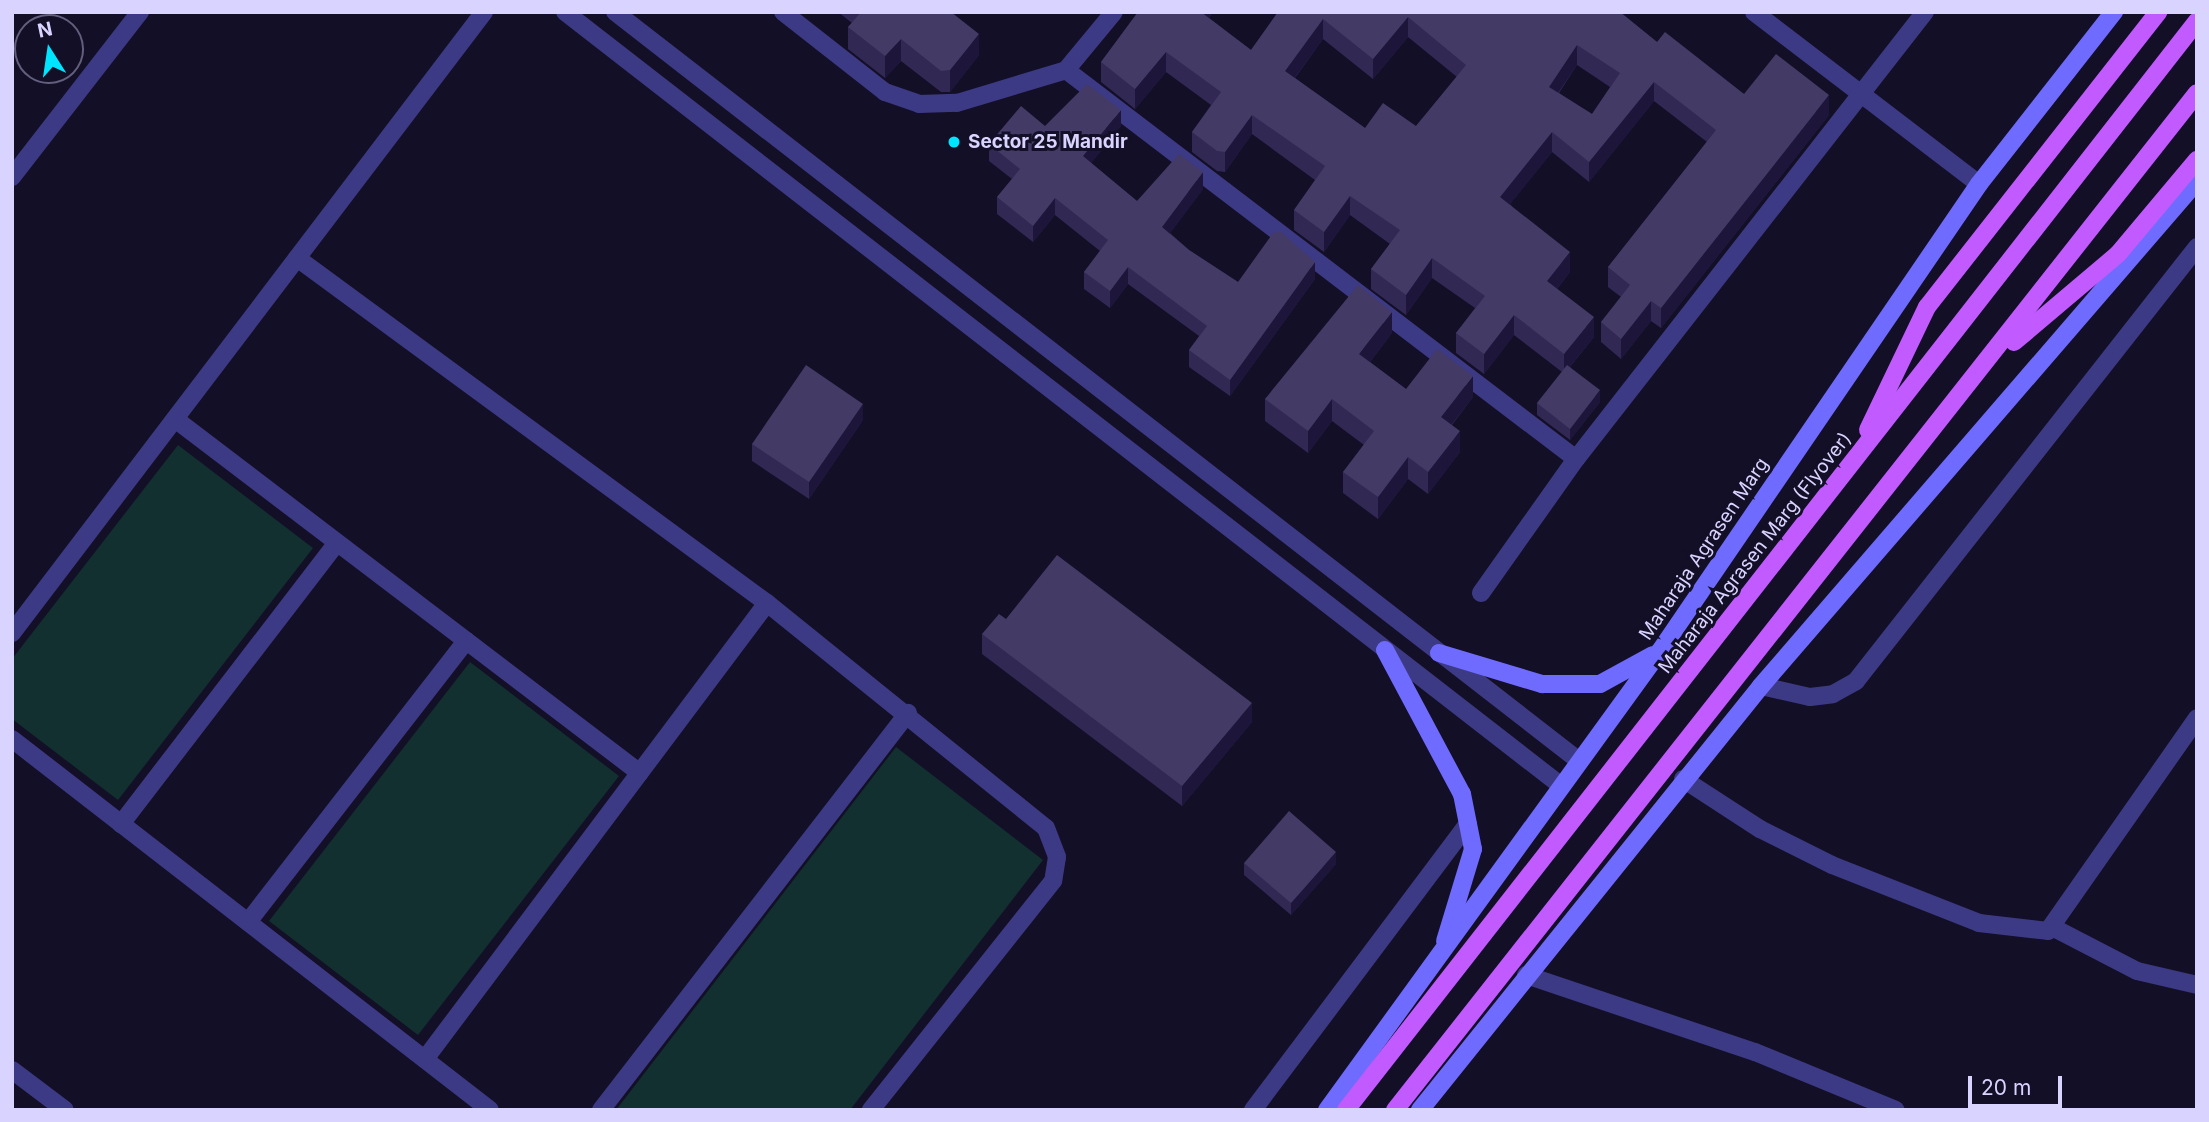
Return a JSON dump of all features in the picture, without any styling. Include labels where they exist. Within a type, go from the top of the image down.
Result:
[{"type":"main road","name":"Maharaja Agrasen Marg","points":[[1327,1110],[1440,957],[1578,760],[1660,651],[1979,184],[2114,12]]},
{"type":"main road","points":[[1853,462],[1927,307],[2158,12]]},
{"type":"main road","name":"Maharaja Agrasen Marg (Flyover)","points":[[1346,1110],[2197,21]]},
{"type":"main road","points":[[1395,1110],[1987,365],[2197,93]]},
{"type":"main road","points":[[1987,365],[2118,254],[2197,160]]},
{"type":"main road","points":[[1420,1110],[1760,686],[2197,181]]},
{"type":"main road","points":[[1385,650],[1462,794],[1473,849],[1440,957]]},
{"type":"main road","points":[[1439,653],[1542,684],[1600,684],[1660,651]]},
{"type":"street","points":[[12,177],[140,12]]},
{"type":"street","points":[[12,633],[484,12]]},
{"type":"street","points":[[565,12],[1560,785]]},
{"type":"street","points":[[615,12],[1578,760]]},
{"type":"street","points":[[783,12],[885,92],[919,104],[957,103],[1066,70],[1114,12]]},
{"type":"street","points":[[1754,12],[1979,184]]},
{"type":"street","points":[[1481,593],[1576,459],[1924,12]]},
{"type":"street","points":[[1066,70],[1576,459]]},
{"type":"street","points":[[1760,686],[1810,697],[1833,694],[1856,681],[2197,247]]},
{"type":"street","points":[[297,258],[767,603],[908,713],[1046,828],[1058,857],[1053,881],[870,1110]]},
{"type":"street","points":[[175,419],[639,773]]},
{"type":"street","points":[[121,824],[337,543]]},
{"type":"street","points":[[425,1059],[767,603]]},
{"type":"street","points":[[248,922],[466,641]]},
{"type":"street","points":[[601,1110],[908,713]]},
{"type":"street","points":[[2054,928],[2197,718]]},
{"type":"street","points":[[12,740],[490,1110]]},
{"type":"street","points":[[1683,779],[1795,849],[1892,890],[1979,923],[2032,933],[2054,928],[2137,971],[2197,985]]},
{"type":"street","points":[[1253,1110],[1468,824]]},
{"type":"street","points":[[1526,975],[1755,1052],[1896,1110]]},
{"type":"street","points":[[12,1070],[65,1110]]},
{"type":"green space","points":[[178,445],[313,548],[118,800],[12,719],[12,659]]},
{"type":"green space","points":[[470,662],[619,776],[418,1035],[269,921]]},
{"type":"green space","points":[[896,747],[1043,860],[850,1110],[616,1110]]},
{"type":"building","points":[[861,12],[951,12],[979,34],[950,70],[941,71],[901,39],[885,56],[848,27]]},
{"type":"building","points":[[1138,12],[1201,12],[1251,50],[1278,12],[1620,12],[1657,42],[1665,32],[1744,94],[1776,54],[1829,95],[1661,308],[1651,301],[1621,339],[1601,322],[1630,285],[1608,267],[1716,130],[1654,82],[1589,162],[1552,132],[1500,197],[1570,252],[1547,281],[1594,317],[1564,354],[1514,315],[1484,354],[1456,333],[1485,296],[1432,258],[1406,295],[1371,269],[1400,230],[1350,196],[1324,232],[1294,210],[1325,166],[1252,115],[1225,152],[1217,151],[1192,132],[1221,92],[1166,52],[1135,89],[1101,62]],"holes":[[[1408,17],[1466,65],[1416,126],[1383,103],[1365,128],[1285,71],[1323,19],[1373,59]],[[1577,45],[1620,73],[1592,114],[1549,87]]]},
{"type":"building","points":[[1087,84],[1121,110],[1083,156],[1137,201],[1179,154],[1203,172],[1162,227],[1189,250],[1238,282],[1273,233],[1281,232],[1315,262],[1230,380],[1189,350],[1207,326],[1128,267],[1110,291],[1084,272],[1108,240],[1055,198],[1033,226],[997,197],[1020,169],[989,144],[1021,106],[1045,126]]},
{"type":"building","points":[[1358,285],[1392,312],[1359,354],[1406,389],[1437,349],[1473,376],[1441,417],[1460,431],[1428,472],[1408,457],[1378,497],[1343,472],[1374,431],[1332,399],[1308,431],[1265,399]]},
{"type":"building","points":[[806,365],[863,404],[809,482],[752,444]]},
{"type":"building","points":[[1567,365],[1600,390],[1570,429],[1537,403]]},
{"type":"building","points":[[1057,555],[1252,703],[1182,786],[982,634],[999,614],[1006,619]]},
{"type":"building","points":[[1289,811],[1336,852],[1291,903],[1244,863]]},
{"type":"place","name":"Sector 25 Mandir","points":[[954,142]]}]
